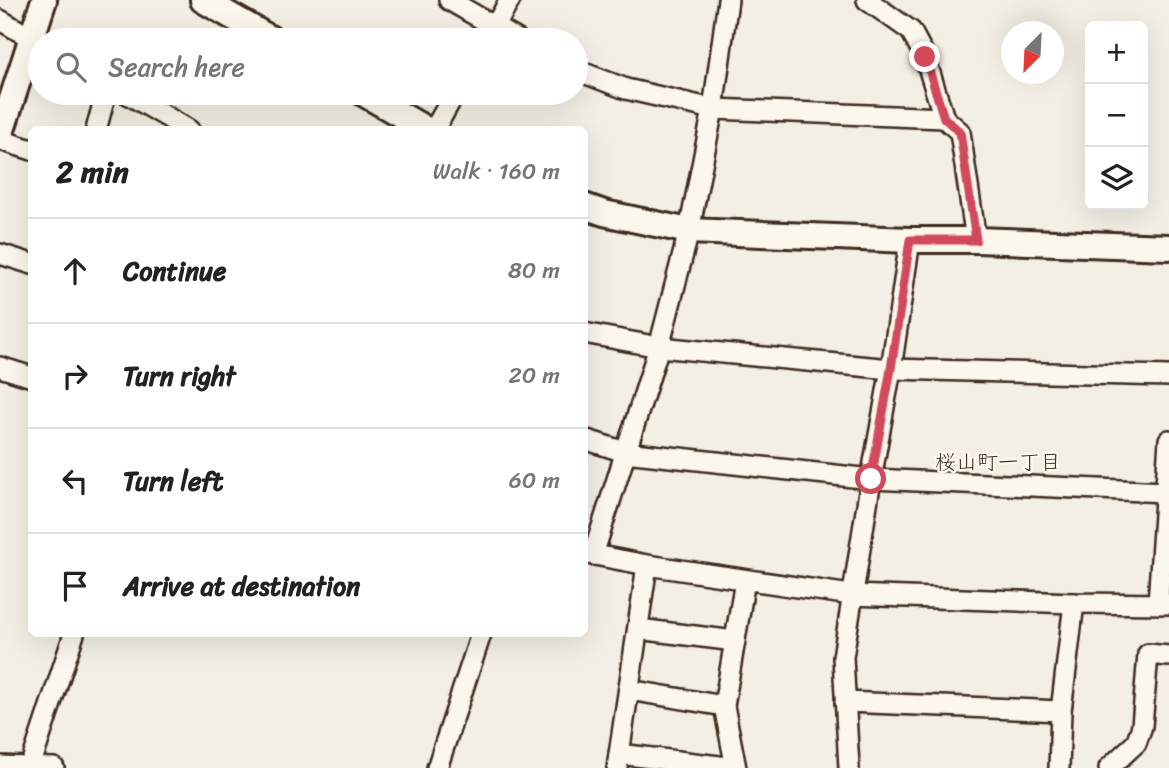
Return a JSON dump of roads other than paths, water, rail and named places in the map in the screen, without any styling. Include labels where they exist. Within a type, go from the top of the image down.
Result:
[{"type":"street","points":[[39,28],[44,0]]},
{"type":"street","points":[[203,0],[252,28]]},
{"type":"street","points":[[449,0],[485,28]]},
{"type":"street","points":[[494,28],[510,0]]},
{"type":"street","points":[[728,0],[713,109],[689,231],[659,347],[589,554],[851,596],[1163,603],[1169,440]]},
{"type":"street","points":[[867,0],[911,31],[925,57],[944,118],[960,132],[976,240]]},
{"type":"street","points":[[0,20],[28,36]]},
{"type":"street","points":[[28,63],[0,138],[28,148]]},
{"type":"street","points":[[588,75],[626,89],[713,109],[944,118]]},
{"type":"street","points":[[97,126],[103,105]]},
{"type":"street","points":[[146,105],[182,126]]},
{"type":"street","points":[[384,105],[420,126]]},
{"type":"street","points":[[436,126],[448,105]]},
{"type":"street","points":[[588,207],[689,231],[1169,247]]},
{"type":"street","points":[[849,768],[843,657],[910,240]]},
{"type":"street","points":[[0,254],[28,263]]},
{"type":"street","points":[[588,334],[659,347],[891,369],[1169,376]]},
{"type":"street","points":[[0,367],[28,376]]},
{"type":"street","points":[[588,440],[625,452],[871,479],[1166,492]]},
{"type":"street","points":[[647,565],[618,761],[736,768],[724,706],[745,580]]},
{"type":"street","points":[[1059,768],[1061,711],[1074,603]]},
{"type":"street","points":[[638,629],[735,641]]},
{"type":"street","points":[[30,767],[73,637]]},
{"type":"street","points":[[437,768],[480,637]]},
{"type":"street","points":[[1109,768],[1136,743],[1142,726],[1148,654],[1169,656]]},
{"type":"street","points":[[629,690],[724,706]]},
{"type":"street","points":[[845,702],[1061,711]]},
{"type":"street","points":[[0,766],[54,768]]},
{"type":"district","name":"桜山町一丁目","points":[[998,462]]}]
